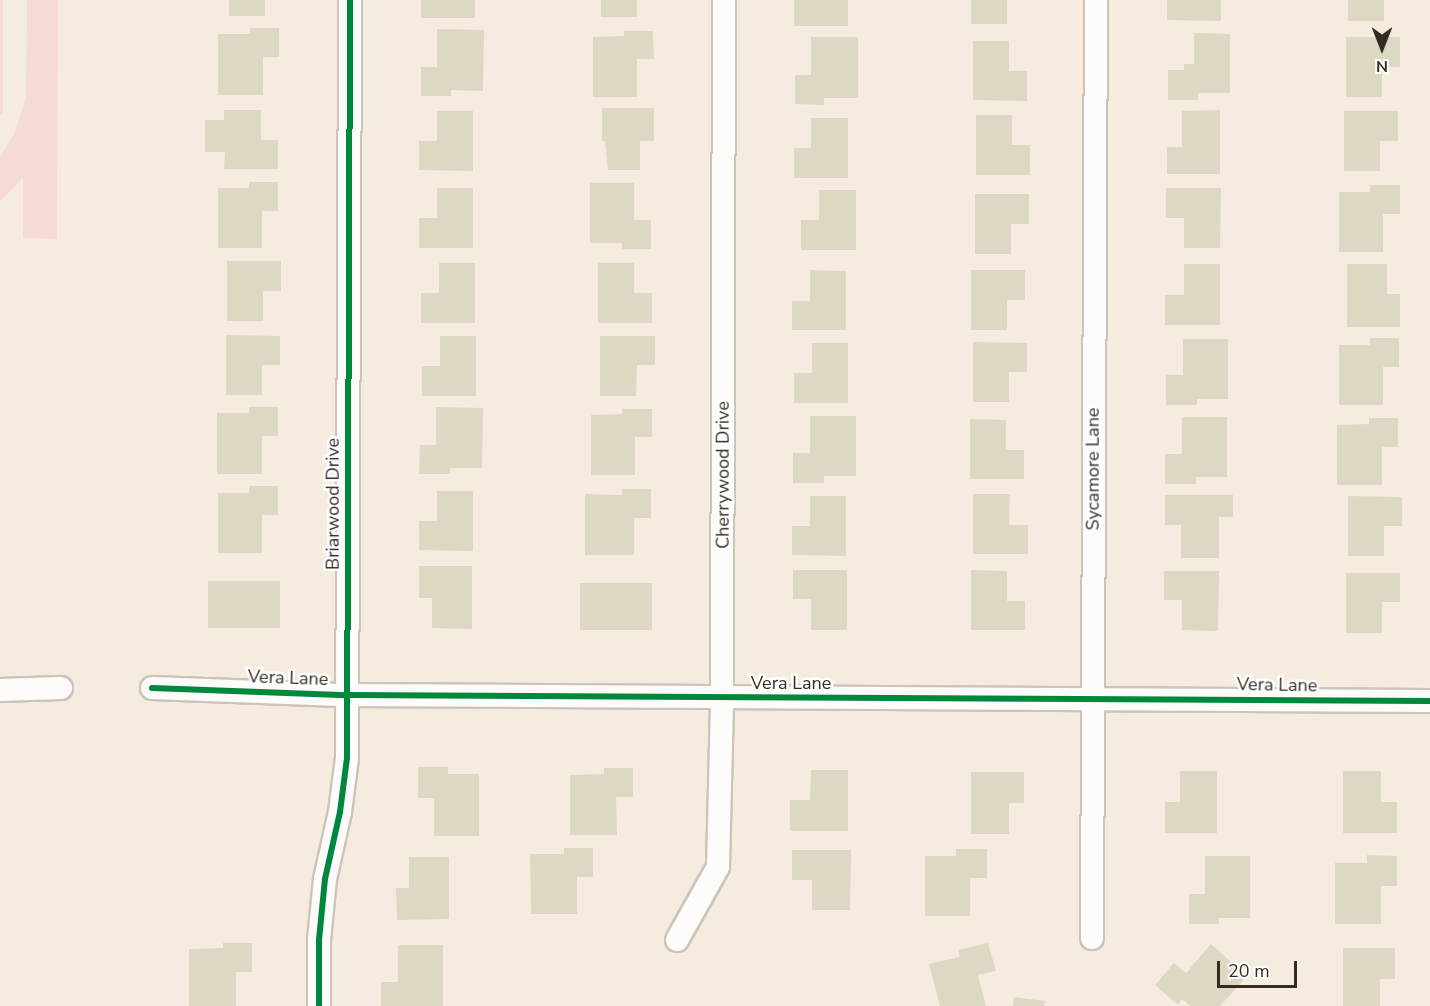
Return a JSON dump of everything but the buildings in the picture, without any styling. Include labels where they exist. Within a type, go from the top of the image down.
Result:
[{"type":"street","name":"Briarwood Drive","points":[[318,1006],[319,940],[326,879],[340,812],[347,758],[350,0]]},
{"type":"street","name":"Cherrywood Drive","points":[[677,940],[718,867],[722,698],[724,0]]},
{"type":"street","name":"Sycamore Lane","points":[[1092,938],[1096,0]]},
{"type":"street","points":[[0,690],[61,688]]},
{"type":"street","name":"Vera Lane","points":[[152,688],[347,695],[1430,701]]},
{"type":"shaded area","points":[[0,0],[3,0],[3,115],[0,115]]},
{"type":"shaded area","points":[[27,0],[58,0],[57,239],[23,238],[23,178],[0,201],[0,157],[14,134],[26,98]]},
{"type":"cycle path","points":[[319,1006],[319,940],[325,879],[340,812],[347,758],[350,0]]},
{"type":"cycle path","points":[[152,688],[347,695],[1430,701]]}]
